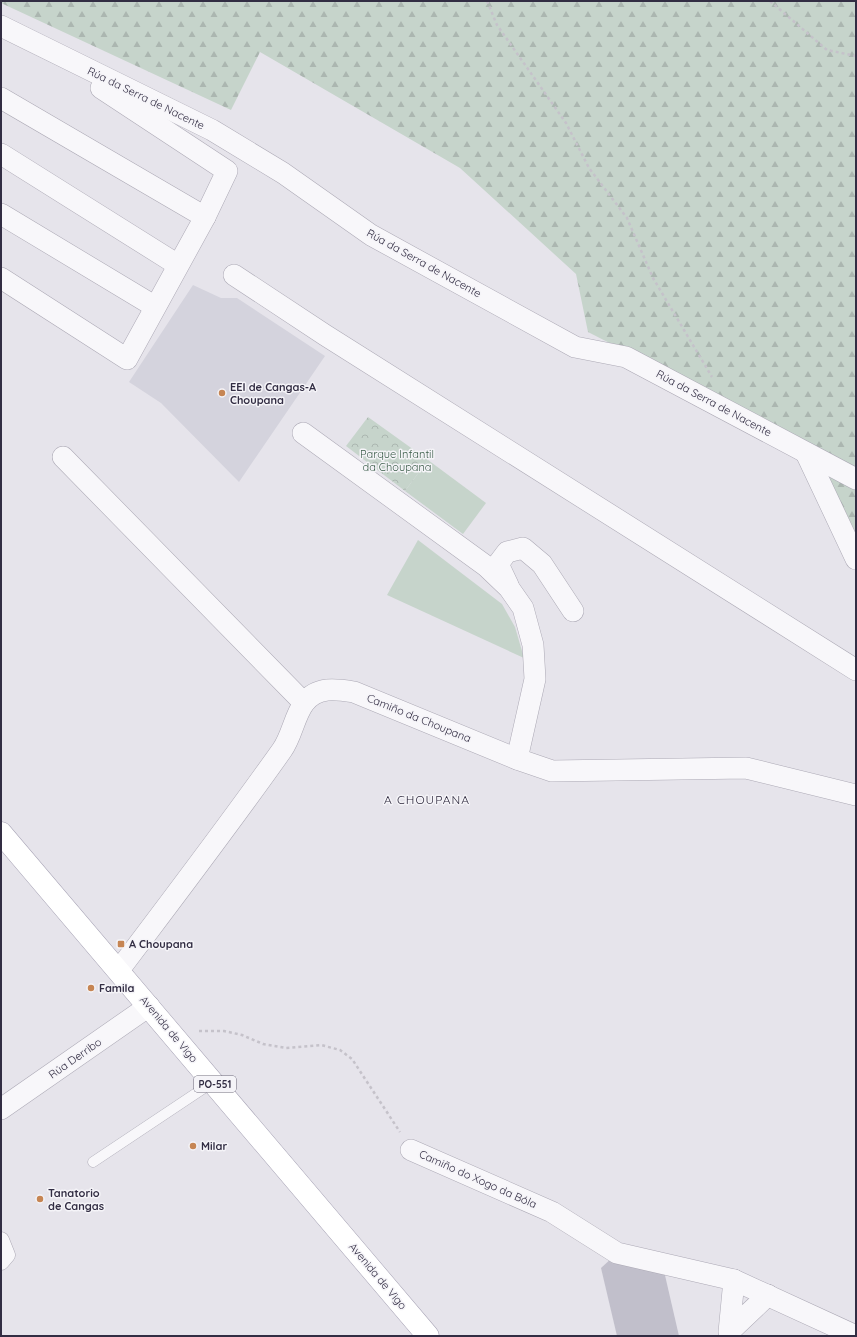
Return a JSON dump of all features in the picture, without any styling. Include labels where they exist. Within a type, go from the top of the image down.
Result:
[{"type":"main road","name":"Avenida de Vigo","points":[[1,833],[119,970],[428,1336]]},
{"type":"street","name":"Rúa da Serra de Nacente","points":[[1,26],[212,130],[283,173],[371,235],[575,347],[626,357],[856,479]]},
{"type":"street","points":[[1,278],[127,359],[154,306],[205,218],[227,171],[26,38]]},
{"type":"street","points":[[1,98],[205,218]]},
{"type":"street","points":[[1,154],[178,265]]},
{"type":"street","points":[[1,214],[154,306]]},
{"type":"street","points":[[234,275],[325,335],[856,670]]},
{"type":"street","points":[[303,433],[486,566],[509,588]]},
{"type":"street","points":[[806,453],[856,559]]},
{"type":"street","points":[[63,457],[304,703],[284,747],[229,825],[119,970]]},
{"type":"street","points":[[517,759],[535,679],[533,645],[523,608],[509,588],[498,564],[507,552],[523,548],[542,564],[573,610]]},
{"type":"street","name":"Camiño da Choupana","points":[[304,703],[316,693],[332,688],[354,692],[517,759],[552,771],[746,768],[856,795]]},
{"type":"street","name":"Rúa Derribo","points":[[1,1109],[149,1006]]},
{"type":"street","name":"Camiño do Xogo da Bóla","points":[[411,1150],[552,1212],[617,1253],[734,1280],[856,1336]]},
{"type":"street","points":[[1,1240],[7,1255],[1,1262]]},
{"type":"street","points":[[723,1334],[734,1280]]},
{"type":"street","points":[[723,1334],[768,1295]]},
{"type":"lane","points":[[93,1162],[213,1082]]},
{"type":"path","points":[[487,1],[497,25],[566,123],[589,168],[627,218],[653,278],[692,347],[716,384]]},
{"type":"path","points":[[770,1],[827,50],[856,56]]},
{"type":"path","name":"Camiño do Xogo da Bóla","points":[[178,1041],[197,1031],[224,1031],[242,1035],[263,1044],[286,1048],[321,1045],[340,1050],[352,1059],[411,1150]]},
{"type":"shaded area","name":"EEI de Cangas-A Choupana","points":[[193,285],[221,298],[237,298],[325,356],[239,482],[161,403],[129,382]]},
{"type":"green space","points":[[1,1],[856,1],[856,533],[813,447],[588,332],[576,274],[460,168],[260,52],[231,110],[1,3]]},
{"type":"green space","name":"Parque Infantil da Choupana","points":[[368,417],[428,460],[405,491],[346,446]]},
{"type":"green space","points":[[428,460],[486,503],[463,534],[405,491]]},
{"type":"green space","points":[[418,540],[502,604],[515,627],[524,658],[387,595]]},
{"type":"building","points":[[613,1257],[664,1271],[679,1336],[617,1336],[601,1268]]},
{"type":"place","name":"EEI de Cangas-A Choupana","points":[[222,393]]},
{"type":"place","name":"A Choupana","points":[[121,944]]},
{"type":"place","name":"Famila","points":[[91,988]]},
{"type":"place","name":"Milar","points":[[193,1146]]},
{"type":"place","name":"Tanatorio de Cangas","points":[[40,1199]]},
{"type":"district","name":"A CHOUPANA","points":[[427,799]]}]
